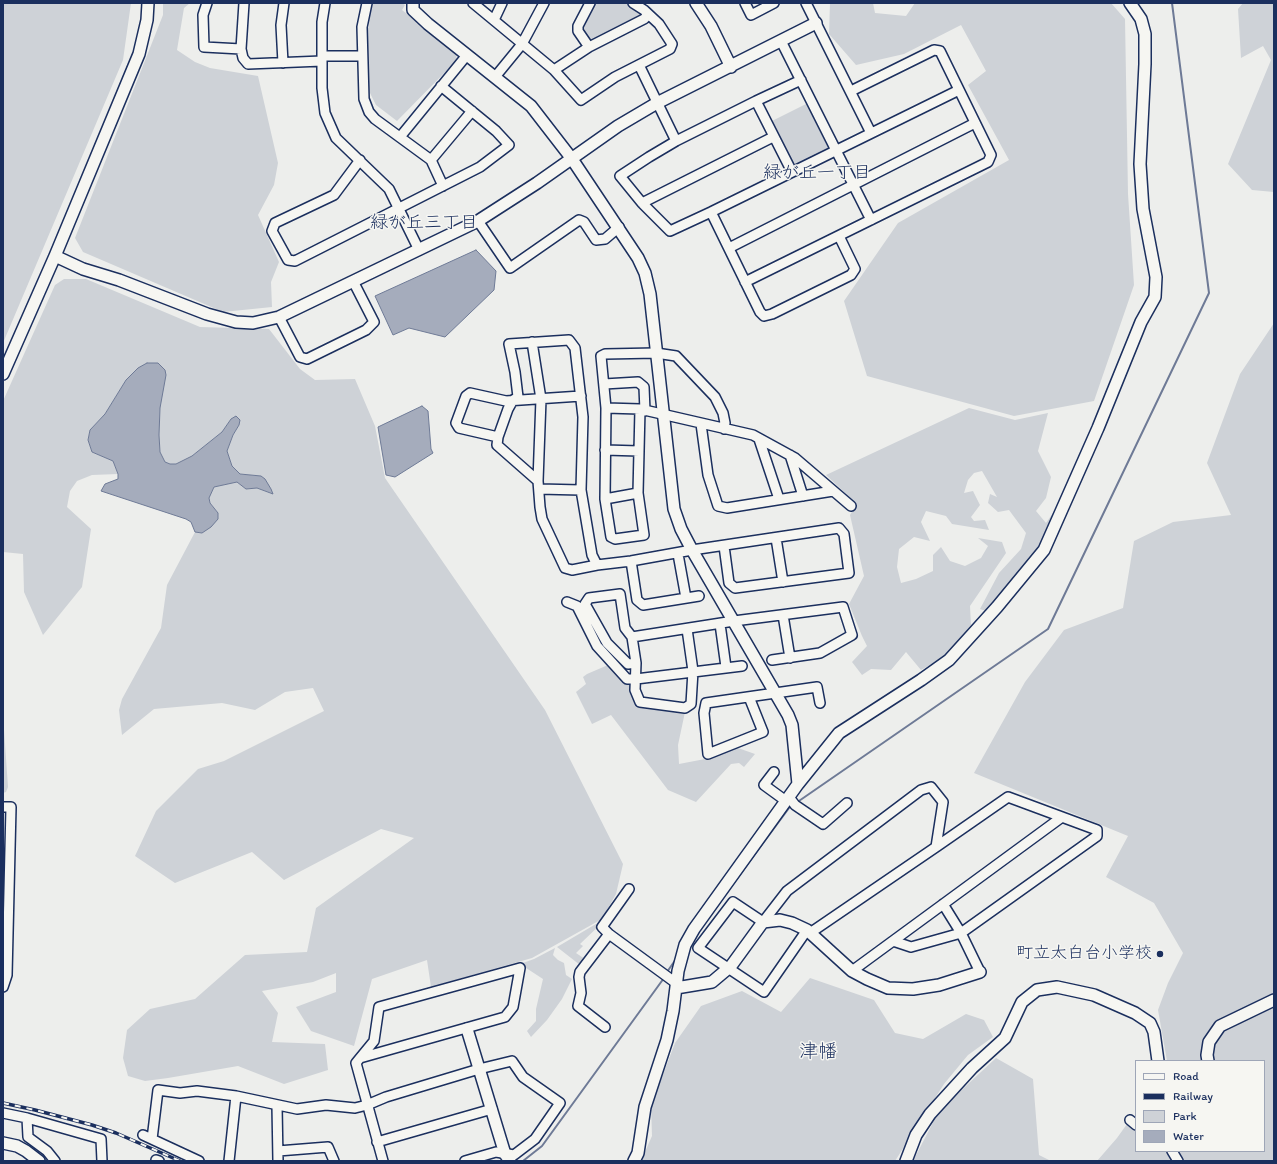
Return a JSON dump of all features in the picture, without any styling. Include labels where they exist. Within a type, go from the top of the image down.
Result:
[{"type":"street","points":[[3,374],[55,256],[139,54],[147,20],[148,3]]},
{"type":"street","points":[[207,3],[203,15],[204,47],[242,49]]},
{"type":"street","points":[[244,3],[242,49],[243,58],[248,64],[283,63],[362,56]]},
{"type":"street","points":[[283,63],[281,25],[284,3]]},
{"type":"street","points":[[324,3],[322,22],[322,88],[325,113],[336,138],[390,189],[419,250]]},
{"type":"street","points":[[367,3],[362,27],[362,56],[364,99],[369,112],[375,119],[430,160],[443,186]]},
{"type":"street","points":[[413,3],[413,10],[531,106],[572,159],[619,227],[638,258],[645,273],[650,294],[674,509],[681,529],[692,550],[788,715],[792,725],[798,784]]},
{"type":"street","points":[[473,3],[554,70],[581,100],[615,78],[670,49],[672,44],[659,24],[644,10],[633,3]]},
{"type":"street","points":[[494,20],[502,3]]},
{"type":"street","points":[[495,78],[522,44],[544,3]]},
{"type":"street","points":[[589,47],[578,31],[578,26],[590,3]]},
{"type":"street","points":[[696,3],[711,26],[732,67]]},
{"type":"street","points":[[745,3],[751,14],[774,3]]},
{"type":"street","points":[[806,3],[871,133]]},
{"type":"street","points":[[634,1161],[638,1153],[645,1106],[667,1040],[673,1011],[671,980],[685,945],[694,929],[791,801],[798,784],[839,733],[949,660],[997,607],[1044,550],[1098,428],[1141,322],[1155,297],[1156,277],[1143,209],[1140,164],[1145,34],[1141,19],[1130,3]]},
{"type":"street","points":[[554,70],[589,47],[644,19],[648,15]]},
{"type":"street","points":[[55,256],[83,269],[119,280],[207,314],[236,322],[253,322],[279,317],[478,221],[572,159],[618,126],[657,103],[732,67],[816,23]]},
{"type":"street","points":[[781,41],[870,220]]},
{"type":"street","points":[[745,282],[988,162],[991,155],[940,51],[934,50],[850,90]]},
{"type":"street","points":[[400,137],[467,55]]},
{"type":"street","points":[[638,65],[676,141]]},
{"type":"street","points":[[801,80],[676,141],[620,176],[642,203],[670,231],[959,90]]},
{"type":"street","points":[[360,160],[334,195],[275,223],[272,231],[288,260],[295,261],[480,167],[508,145],[496,131],[441,86]]},
{"type":"street","points":[[756,101],[792,172]]},
{"type":"street","points":[[430,160],[472,111]]},
{"type":"street","points":[[729,248],[975,123]]},
{"type":"street","points":[[642,203],[773,137]]},
{"type":"street","points":[[711,212],[760,312],[764,316],[772,314],[851,276],[855,269],[838,236]]},
{"type":"street","points":[[478,221],[510,268],[579,220],[584,222],[596,240],[605,239],[619,227]]},
{"type":"street","points":[[279,317],[300,357],[306,359],[366,330],[374,322],[353,281]]},
{"type":"street","points":[[582,490],[538,485],[497,445],[498,437],[508,409],[518,397],[515,372],[509,344],[569,340],[575,348],[583,417],[582,490],[592,555],[597,565]]},
{"type":"street","points":[[532,342],[541,399],[538,485],[540,507],[542,519],[565,568],[572,570],[597,565],[678,554],[692,550],[839,528],[844,534],[849,573],[735,588],[729,583],[724,546]]},
{"type":"street","points":[[604,384],[638,382],[644,387],[639,451],[638,494],[644,535],[615,539],[611,537],[605,499],[606,408],[601,356],[605,354],[656,353],[676,356],[715,397],[723,413],[725,423],[724,429]]},
{"type":"street","points":[[498,437],[458,428],[456,423],[466,396],[470,393],[506,401],[581,396]]},
{"type":"street","points":[[606,408],[643,410],[753,435],[790,455],[851,506]]},
{"type":"street","points":[[701,424],[708,475],[718,506],[726,508],[833,491]]},
{"type":"street","points":[[759,439],[779,499]]},
{"type":"street","points":[[605,450],[639,451]]},
{"type":"street","points":[[790,455],[803,496]]},
{"type":"street","points":[[605,499],[638,494]]},
{"type":"street","points":[[776,538],[783,582]]},
{"type":"street","points":[[678,554],[686,598]]},
{"type":"street","points":[[631,561],[638,600],[643,605],[700,596]]},
{"type":"street","points":[[636,663],[628,664],[607,643],[585,604],[589,598],[620,594],[626,628],[632,637],[636,663],[635,690],[640,702],[685,708],[691,704],[693,671],[687,629]]},
{"type":"street","points":[[567,602],[577,606],[597,646],[627,679],[742,666]]},
{"type":"street","points":[[632,637],[734,621],[843,607],[852,635],[820,653],[772,660]]},
{"type":"street","points":[[782,615],[790,658]]},
{"type":"street","points":[[720,624],[726,667]]},
{"type":"street","points":[[749,697],[763,732],[708,754],[704,713],[706,703],[817,687],[820,703]]},
{"type":"street","points":[[774,772],[764,785],[791,801],[823,824],[847,803]]},
{"type":"street","points":[[629,888],[602,927],[609,934],[671,980],[712,982],[729,967],[786,891],[922,790],[931,787],[943,802],[936,847]]},
{"type":"street","points":[[893,941],[911,947],[961,933],[1097,836],[1097,830],[1008,796],[936,847],[808,932],[764,992],[729,967],[698,948],[733,902],[763,922],[780,920],[792,923],[808,932],[852,971],[867,980],[888,988],[913,989],[939,985],[980,972],[961,933],[943,904]]},
{"type":"street","points":[[3,807],[11,807],[7,975],[3,988]]},
{"type":"street","points":[[852,971],[1062,817]]},
{"type":"street","points":[[606,1027],[578,1006],[581,993],[579,977],[580,972],[609,934]]},
{"type":"street","points":[[360,1058],[505,1017],[513,1007],[520,968],[379,1007],[374,1041],[360,1058],[356,1063],[383,1161]]},
{"type":"street","points":[[906,1161],[916,1135],[930,1114],[972,1068],[1006,1038],[1022,1002],[1037,990],[1058,987],[1094,995],[1135,1013],[1150,1023],[1154,1032],[1158,1060]]},
{"type":"street","points":[[1208,1060],[1209,1042],[1220,1026],[1274,1000]]},
{"type":"street","points":[[466,1029],[508,1158]]},
{"type":"street","points":[[152,1139],[158,1090],[180,1093],[197,1092],[236,1096],[277,1106],[297,1109],[326,1105],[355,1108],[367,1105],[386,1096],[512,1061],[523,1077],[560,1103],[535,1139],[508,1158]]},
{"type":"street","points":[[229,1161],[236,1096]]},
{"type":"street","points":[[277,1106],[278,1161]]},
{"type":"street","points":[[377,1142],[492,1109]]},
{"type":"street","points":[[3,1112],[101,1139],[102,1161]]},
{"type":"street","points":[[27,1118],[28,1137],[47,1151],[55,1161]]},
{"type":"street","points":[[143,1135],[199,1161]]},
{"type":"street","points":[[3,1143],[17,1146],[39,1161]]},
{"type":"street","points":[[278,1151],[328,1147],[334,1161]]},
{"type":"street","points":[[465,1161],[496,1152],[508,1158]]},
{"type":"street","points":[[1173,1152],[1178,1161]]},
{"type":"street","points":[[156,1161],[159,1161]]},
{"type":"green space","points":[[3,3],[131,3],[123,60],[3,343]]},
{"type":"green space","points":[[163,3],[190,3],[184,8],[177,50],[195,62],[210,68],[258,76],[278,163],[274,185],[258,215],[279,262],[271,282],[272,307],[223,312],[83,252],[75,238],[163,15]]},
{"type":"green space","points":[[372,3],[402,3],[405,5],[402,10],[456,53],[457,60],[397,121],[376,105],[368,85],[365,31],[369,27],[370,9]]},
{"type":"green space","points":[[593,3],[627,3],[642,12],[642,17],[593,41],[589,40],[582,31],[583,25]]},
{"type":"green space","points":[[830,3],[873,3],[875,13],[906,16],[915,3],[1111,3],[1125,19],[1128,194],[1134,285],[1094,401],[1014,416],[867,376],[844,301],[898,223],[1009,160],[968,85],[986,71],[961,25],[904,54],[856,65],[829,34]]},
{"type":"green space","points":[[1243,3],[1274,3],[1274,192],[1252,190],[1228,164],[1271,60],[1263,46],[1241,58],[1238,9]]},
{"type":"green space","points":[[806,104],[828,147],[827,151],[795,167],[791,165],[770,122]]},
{"type":"green space","points":[[64,279],[86,279],[200,327],[269,329],[300,369],[315,380],[355,379],[375,426],[385,478],[545,710],[623,864],[616,894],[602,919],[532,958],[431,987],[427,960],[372,979],[354,1046],[311,1031],[296,1007],[336,992],[336,973],[313,982],[262,991],[278,1013],[272,1042],[325,1044],[328,1070],[284,1084],[238,1066],[145,1081],[128,1076],[123,1058],[127,1030],[150,1009],[195,999],[245,955],[307,952],[316,908],[414,838],[381,829],[284,880],[252,852],[175,883],[135,856],[156,811],[198,769],[224,761],[324,711],[313,688],[285,692],[255,710],[222,703],[154,709],[122,735],[119,710],[122,699],[161,628],[167,585],[195,532],[202,533],[218,513],[210,503],[209,497],[214,487],[237,481],[246,489],[257,488],[272,494],[261,476],[240,474],[232,466],[227,451],[233,435],[239,425],[231,419],[222,432],[192,456],[176,464],[165,462],[160,452],[160,408],[126,380],[105,414],[90,430],[88,440],[92,452],[113,461],[118,474],[92,475],[77,481],[70,491],[67,507],[91,529],[82,587],[43,635],[24,592],[23,554],[3,552],[3,401],[55,285]]},
{"type":"green space","points":[[1274,323],[1274,1161],[1097,1161],[1117,1138],[1132,1117],[1135,1118],[1135,1152],[1265,1152],[1265,1060],[1167,1060],[1158,1010],[1168,983],[1183,953],[1154,903],[1106,877],[1128,836],[974,773],[1025,682],[1064,630],[1123,608],[1134,541],[1173,522],[1231,515],[1207,463],[1240,374]]},
{"type":"green space","points":[[969,408],[1015,420],[1048,413],[1038,451],[1051,477],[1046,498],[1036,511],[1046,523],[1060,503],[1040,548],[986,611],[980,609],[999,573],[1021,549],[1026,533],[1009,510],[998,512],[988,503],[990,494],[997,497],[982,471],[974,473],[968,480],[964,493],[973,491],[980,505],[971,517],[974,521],[985,520],[989,530],[952,524],[946,516],[926,511],[921,522],[930,541],[914,537],[899,549],[897,567],[901,583],[916,579],[933,571],[933,555],[941,547],[950,561],[965,566],[981,558],[988,546],[978,538],[1002,542],[1006,553],[970,606],[971,625],[944,657],[921,670],[906,652],[891,670],[871,669],[862,675],[852,662],[867,646],[849,604],[864,576],[850,515],[857,504],[826,475]]},
{"type":"green space","points":[[608,665],[623,682],[631,683],[630,690],[639,707],[685,712],[678,745],[679,764],[705,759],[738,748],[755,754],[744,767],[739,763],[731,764],[696,802],[668,790],[611,715],[592,724],[576,692],[586,684],[583,677]]},
{"type":"green space","points":[[3,715],[8,787],[6,792],[3,793]]},
{"type":"green space","points":[[601,921],[603,922],[580,944],[583,946],[576,953],[585,959],[580,965],[557,947]]},
{"type":"green space","points":[[555,948],[553,955],[564,963],[566,975],[572,979],[562,999],[547,1020],[531,1037],[527,1031],[536,1021],[536,1009],[543,979],[520,964],[534,959]]},
{"type":"green space","points":[[810,978],[874,1000],[895,1033],[923,1039],[966,1014],[984,1020],[993,1037],[968,1055],[944,1084],[895,1161],[641,1161],[652,1136],[651,1106],[675,1043],[701,1006],[742,991],[781,1012]]},
{"type":"green space","points":[[996,1058],[1033,1079],[1039,1155],[1051,1161],[913,1161],[939,1111]]},
{"type":"water","points":[[476,250],[496,271],[494,290],[445,337],[409,328],[393,335],[375,296]]},
{"type":"water","points":[[147,363],[158,363],[165,370],[166,375],[160,408],[159,435],[160,452],[165,462],[176,464],[192,456],[222,432],[231,419],[236,416],[240,420],[239,425],[233,435],[227,451],[232,466],[240,474],[261,476],[265,479],[273,494],[257,488],[246,489],[237,482],[214,487],[209,498],[210,503],[218,513],[218,519],[211,527],[202,533],[195,532],[191,522],[186,519],[101,491],[105,484],[118,479],[118,474],[113,461],[92,452],[88,440],[90,430],[105,414],[126,380],[138,368]]},
{"type":"water","points":[[422,406],[428,411],[431,449],[433,453],[395,477],[386,475],[378,427]]},
{"type":"waterway","points":[[796,803],[1048,629],[1209,293],[1172,3]]},
{"type":"waterway","points":[[730,888],[789,808],[793,805]]},
{"type":"waterway","points":[[667,972],[676,959]]},
{"type":"waterway","points":[[523,1161],[542,1146],[664,978]]},
{"type":"railway","points":[[3,1103],[92,1125],[116,1133],[180,1161]]},
{"type":"place","name":"町立太白台小学校","points":[[1160,954]]},
{"type":"district","name":"緑が丘一丁目","points":[[817,173]]},
{"type":"district","name":"緑が丘三丁目","points":[[424,223]]},
{"type":"district","name":"津幡","points":[[818,1052]]}]
